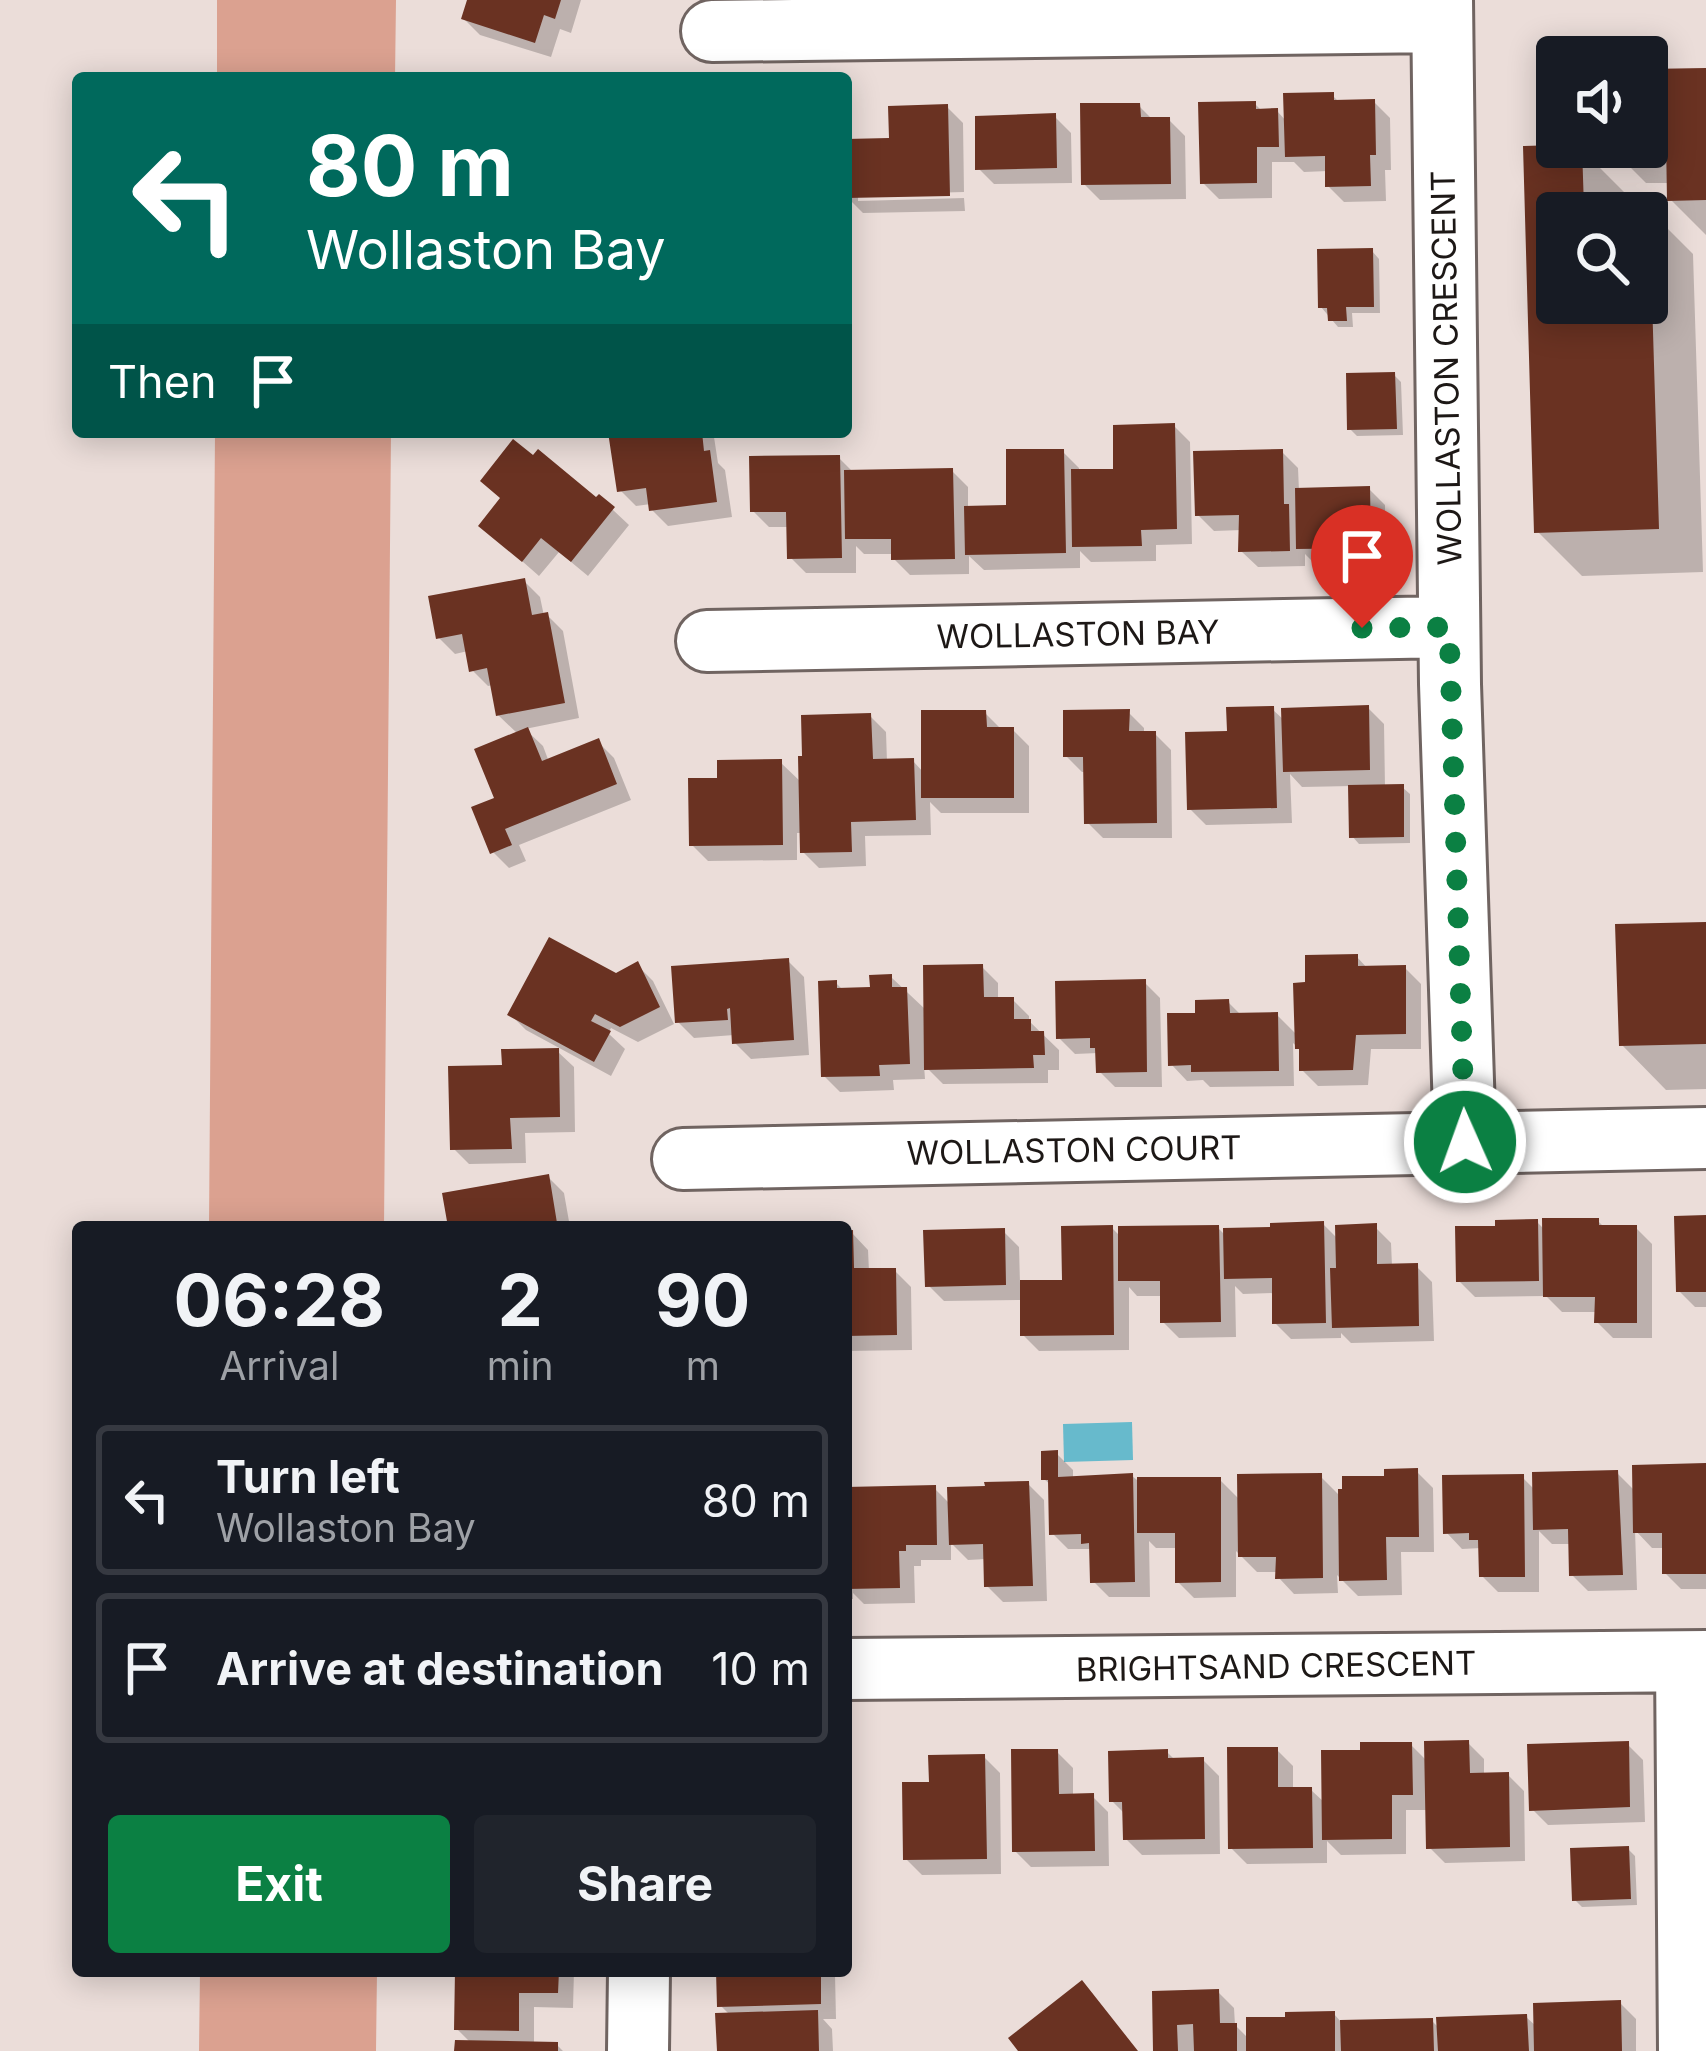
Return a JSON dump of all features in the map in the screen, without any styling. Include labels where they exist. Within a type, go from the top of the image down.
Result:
[{"type":"street","points":[[712,31],[1442,11]]},
{"type":"street","name":"WOLLASTON CRESCENT","points":[[1442,11],[1449,627],[1465,1142]]},
{"type":"street","name":"WOLLASTON BAY","points":[[707,641],[1449,627]]},
{"type":"street","points":[[1465,1142],[1706,1138]]},
{"type":"street","name":"WOLLASTON COURT","points":[[683,1160],[1465,1142]]},
{"type":"street","points":[[1689,2051],[1696,1662]]},
{"type":"street","name":"BRIGHTSAND CRESCENT","points":[[852,1670],[1696,1662]]},
{"type":"street","points":[[638,2051],[639,1977]]},
{"type":"shaded area","points":[[217,0],[396,0],[395,72],[217,72]]},
{"type":"shaded area","points":[[215,438],[391,438],[384,1221],[209,1221]]},
{"type":"shaded area","points":[[200,1977],[377,1977],[376,2051],[199,2051]]},
{"type":"water","points":[[1132,1422],[1133,1460],[1064,1462],[1063,1424]]},
{"type":"building","points":[[467,0],[561,0],[555,19],[544,15],[535,43],[461,19]]},
{"type":"building","points":[[1706,68],[1706,200],[1668,201],[1668,69]]},
{"type":"building","points":[[1334,92],[1334,100],[1375,99],[1371,186],[1325,187],[1325,156],[1285,157],[1283,93]]},
{"type":"building","points":[[1256,101],[1256,109],[1278,108],[1279,147],[1257,147],[1257,183],[1200,184],[1198,102]]},
{"type":"building","points":[[1080,103],[1140,103],[1141,117],[1170,117],[1171,184],[1081,185]]},
{"type":"building","points":[[948,104],[950,196],[852,198],[852,139],[889,138],[888,106]]},
{"type":"building","points":[[1056,113],[1057,168],[975,170],[975,116]]},
{"type":"building","points":[[1523,146],[1536,146],[1536,168],[1583,168],[1583,192],[1536,192],[1536,324],[1653,324],[1659,529],[1534,533]]},
{"type":"building","points":[[1373,248],[1374,307],[1346,307],[1347,321],[1328,321],[1327,308],[1318,308],[1317,249]]},
{"type":"building","points":[[1395,372],[1397,429],[1347,430],[1346,373]]},
{"type":"building","points":[[1175,423],[1177,529],[1141,530],[1142,546],[1072,547],[1071,469],[1113,469],[1113,425]]},
{"type":"building","points":[[609,438],[703,438],[704,451],[710,450],[717,502],[649,511],[646,488],[617,492]]},
{"type":"building","points":[[513,439],[533,455],[538,449],[615,507],[571,562],[541,538],[522,562],[478,526],[500,498],[480,481]]},
{"type":"building","points":[[1006,449],[1064,449],[1066,553],[965,555],[964,506],[1006,505]]},
{"type":"building","points":[[1283,449],[1290,551],[1238,552],[1239,515],[1195,516],[1193,451]]},
{"type":"building","points":[[840,455],[842,558],[787,559],[786,512],[750,512],[749,456]]},
{"type":"building","points":[[953,468],[955,559],[891,560],[891,539],[845,539],[844,470]]},
{"type":"building","points":[[1370,486],[1371,548],[1296,549],[1295,488]]},
{"type":"building","points":[[525,578],[532,615],[548,612],[565,703],[496,716],[487,668],[469,672],[462,634],[436,639],[428,596]]},
{"type":"building","points":[[1369,705],[1370,770],[1283,772],[1281,708]]},
{"type":"building","points":[[1274,706],[1277,808],[1187,810],[1185,732],[1227,731],[1226,707]]},
{"type":"building","points":[[1130,709],[1129,731],[1156,731],[1157,823],[1084,824],[1083,757],[1063,757],[1063,710]]},
{"type":"building","points":[[921,710],[986,710],[987,727],[1014,727],[1014,798],[921,798]]},
{"type":"building","points":[[871,713],[873,759],[914,758],[916,820],[851,822],[852,852],[800,853],[801,715]]},
{"type":"building","points":[[528,727],[542,761],[599,738],[617,784],[505,829],[512,845],[490,854],[471,807],[494,798],[474,749]]},
{"type":"building","points":[[782,759],[783,845],[689,846],[688,778],[717,778],[717,760]]},
{"type":"building","points":[[1404,784],[1404,837],[1349,838],[1348,785]]},
{"type":"building","points":[[1706,922],[1706,1044],[1619,1046],[1615,924]]},
{"type":"building","points":[[549,937],[616,973],[638,961],[660,1007],[620,1027],[595,1014],[591,1021],[611,1031],[594,1062],[507,1015]]},
{"type":"building","points":[[1358,954],[1358,966],[1406,965],[1406,1034],[1356,1035],[1353,1070],[1299,1071],[1293,983],[1305,982],[1305,955]]},
{"type":"building","points":[[789,958],[794,1040],[732,1044],[730,1008],[728,1020],[675,1023],[671,966]]},
{"type":"building","points":[[983,964],[984,997],[1014,997],[1014,1019],[1031,1019],[1031,1031],[1044,1031],[1045,1055],[1033,1055],[1034,1068],[924,1070],[923,965]]},
{"type":"building","points":[[892,974],[892,987],[907,987],[910,1064],[879,1065],[880,1076],[821,1077],[818,981],[837,980],[837,988],[870,987],[869,975]]},
{"type":"building","points":[[1146,979],[1147,1072],[1096,1073],[1090,1038],[1056,1039],[1055,981]]},
{"type":"building","points":[[1229,999],[1230,1013],[1278,1012],[1279,1071],[1191,1072],[1191,1065],[1168,1066],[1167,1013],[1195,1013],[1195,1000]]},
{"type":"building","points":[[559,1048],[560,1117],[510,1118],[512,1149],[450,1150],[448,1066],[502,1065],[501,1049]]},
{"type":"building","points":[[549,1174],[557,1221],[447,1221],[442,1193]]},
{"type":"building","points":[[1706,1215],[1706,1292],[1676,1292],[1674,1216]]},
{"type":"building","points":[[1542,1218],[1599,1218],[1599,1225],[1637,1225],[1637,1323],[1594,1323],[1595,1297],[1543,1297]]},
{"type":"building","points":[[1538,1219],[1539,1281],[1456,1282],[1455,1226]]},
{"type":"building","points":[[1324,1221],[1326,1323],[1272,1324],[1272,1278],[1224,1279],[1223,1228]]},
{"type":"building","points":[[1377,1223],[1377,1264],[1418,1263],[1419,1326],[1332,1328],[1330,1268],[1336,1268],[1335,1225]]},
{"type":"building","points":[[1113,1225],[1114,1335],[1020,1336],[1020,1280],[1062,1280],[1061,1226]]},
{"type":"building","points":[[1219,1225],[1221,1322],[1160,1323],[1160,1281],[1118,1281],[1118,1226]]},
{"type":"building","points":[[1005,1228],[1006,1285],[925,1287],[923,1230]]},
{"type":"building","points":[[852,1230],[854,1268],[896,1268],[897,1335],[852,1336]]},
{"type":"building","points":[[1058,1450],[1058,1477],[1133,1473],[1135,1582],[1090,1583],[1089,1543],[1081,1544],[1081,1534],[1049,1535],[1048,1480],[1041,1480],[1041,1451]]},
{"type":"building","points":[[1706,1463],[1706,1574],[1662,1574],[1662,1533],[1633,1533],[1632,1465]]},
{"type":"building","points":[[1418,1468],[1419,1537],[1386,1537],[1387,1580],[1339,1581],[1338,1489],[1342,1489],[1342,1476],[1384,1476],[1384,1469]]},
{"type":"building","points":[[1618,1470],[1623,1575],[1569,1576],[1568,1529],[1533,1530],[1532,1472]]},
{"type":"building","points":[[1322,1473],[1323,1578],[1275,1579],[1276,1557],[1238,1557],[1237,1474]]},
{"type":"building","points":[[1524,1474],[1525,1577],[1479,1577],[1478,1540],[1469,1540],[1469,1533],[1443,1534],[1442,1475]]},
{"type":"building","points":[[1137,1477],[1221,1477],[1221,1582],[1175,1583],[1175,1533],[1137,1533]]},
{"type":"building","points":[[1029,1481],[1033,1586],[984,1587],[983,1544],[949,1545],[947,1487]]},
{"type":"building","points":[[936,1485],[937,1545],[906,1545],[906,1551],[899,1551],[900,1588],[852,1589],[852,1487]]},
{"type":"building","points":[[1469,1740],[1470,1773],[1509,1772],[1510,1847],[1426,1849],[1424,1741]]},
{"type":"building","points":[[1629,1741],[1630,1807],[1529,1811],[1527,1744]]},
{"type":"building","points":[[1360,1742],[1412,1742],[1413,1795],[1392,1795],[1392,1839],[1322,1840],[1321,1750],[1360,1750]]},
{"type":"building","points":[[1227,1747],[1278,1747],[1278,1787],[1312,1787],[1313,1848],[1228,1849]]},
{"type":"building","points":[[1011,1749],[1058,1749],[1059,1794],[1094,1793],[1095,1851],[1012,1852]]},
{"type":"building","points":[[1168,1749],[1168,1758],[1204,1757],[1205,1839],[1123,1840],[1122,1802],[1109,1802],[1108,1751]]},
{"type":"building","points":[[985,1754],[987,1859],[903,1860],[902,1782],[929,1782],[928,1755]]},
{"type":"building","points":[[1629,1846],[1631,1899],[1572,1901],[1570,1848]]},
{"type":"building","points":[[455,1977],[559,1977],[558,1993],[519,1993],[519,2031],[454,2030]]},
{"type":"building","points":[[716,1977],[821,1977],[821,2004],[717,2007]]},
{"type":"building","points":[[1082,1980],[1138,2051],[1018,2051],[1008,2038]]},
{"type":"building","points":[[1219,1989],[1220,2023],[1237,2023],[1237,2051],[1194,2051],[1193,2024],[1177,2025],[1178,2051],[1153,2051],[1152,1991]]},
{"type":"building","points":[[1621,2000],[1622,2051],[1534,2051],[1533,2003]]},
{"type":"building","points":[[818,2010],[819,2051],[717,2051],[715,2013]]},
{"type":"building","points":[[1335,2011],[1335,2051],[1246,2051],[1246,2017]]},
{"type":"building","points":[[1527,2014],[1529,2051],[1438,2051],[1436,2017]]},
{"type":"building","points":[[1433,2018],[1434,2051],[1341,2051],[1340,2020]]},
{"type":"building","points":[[455,2040],[558,2042],[558,2051],[454,2051]]},
{"type":"route","points":[[1362,628],[1449,627],[1465,1142]]}]
